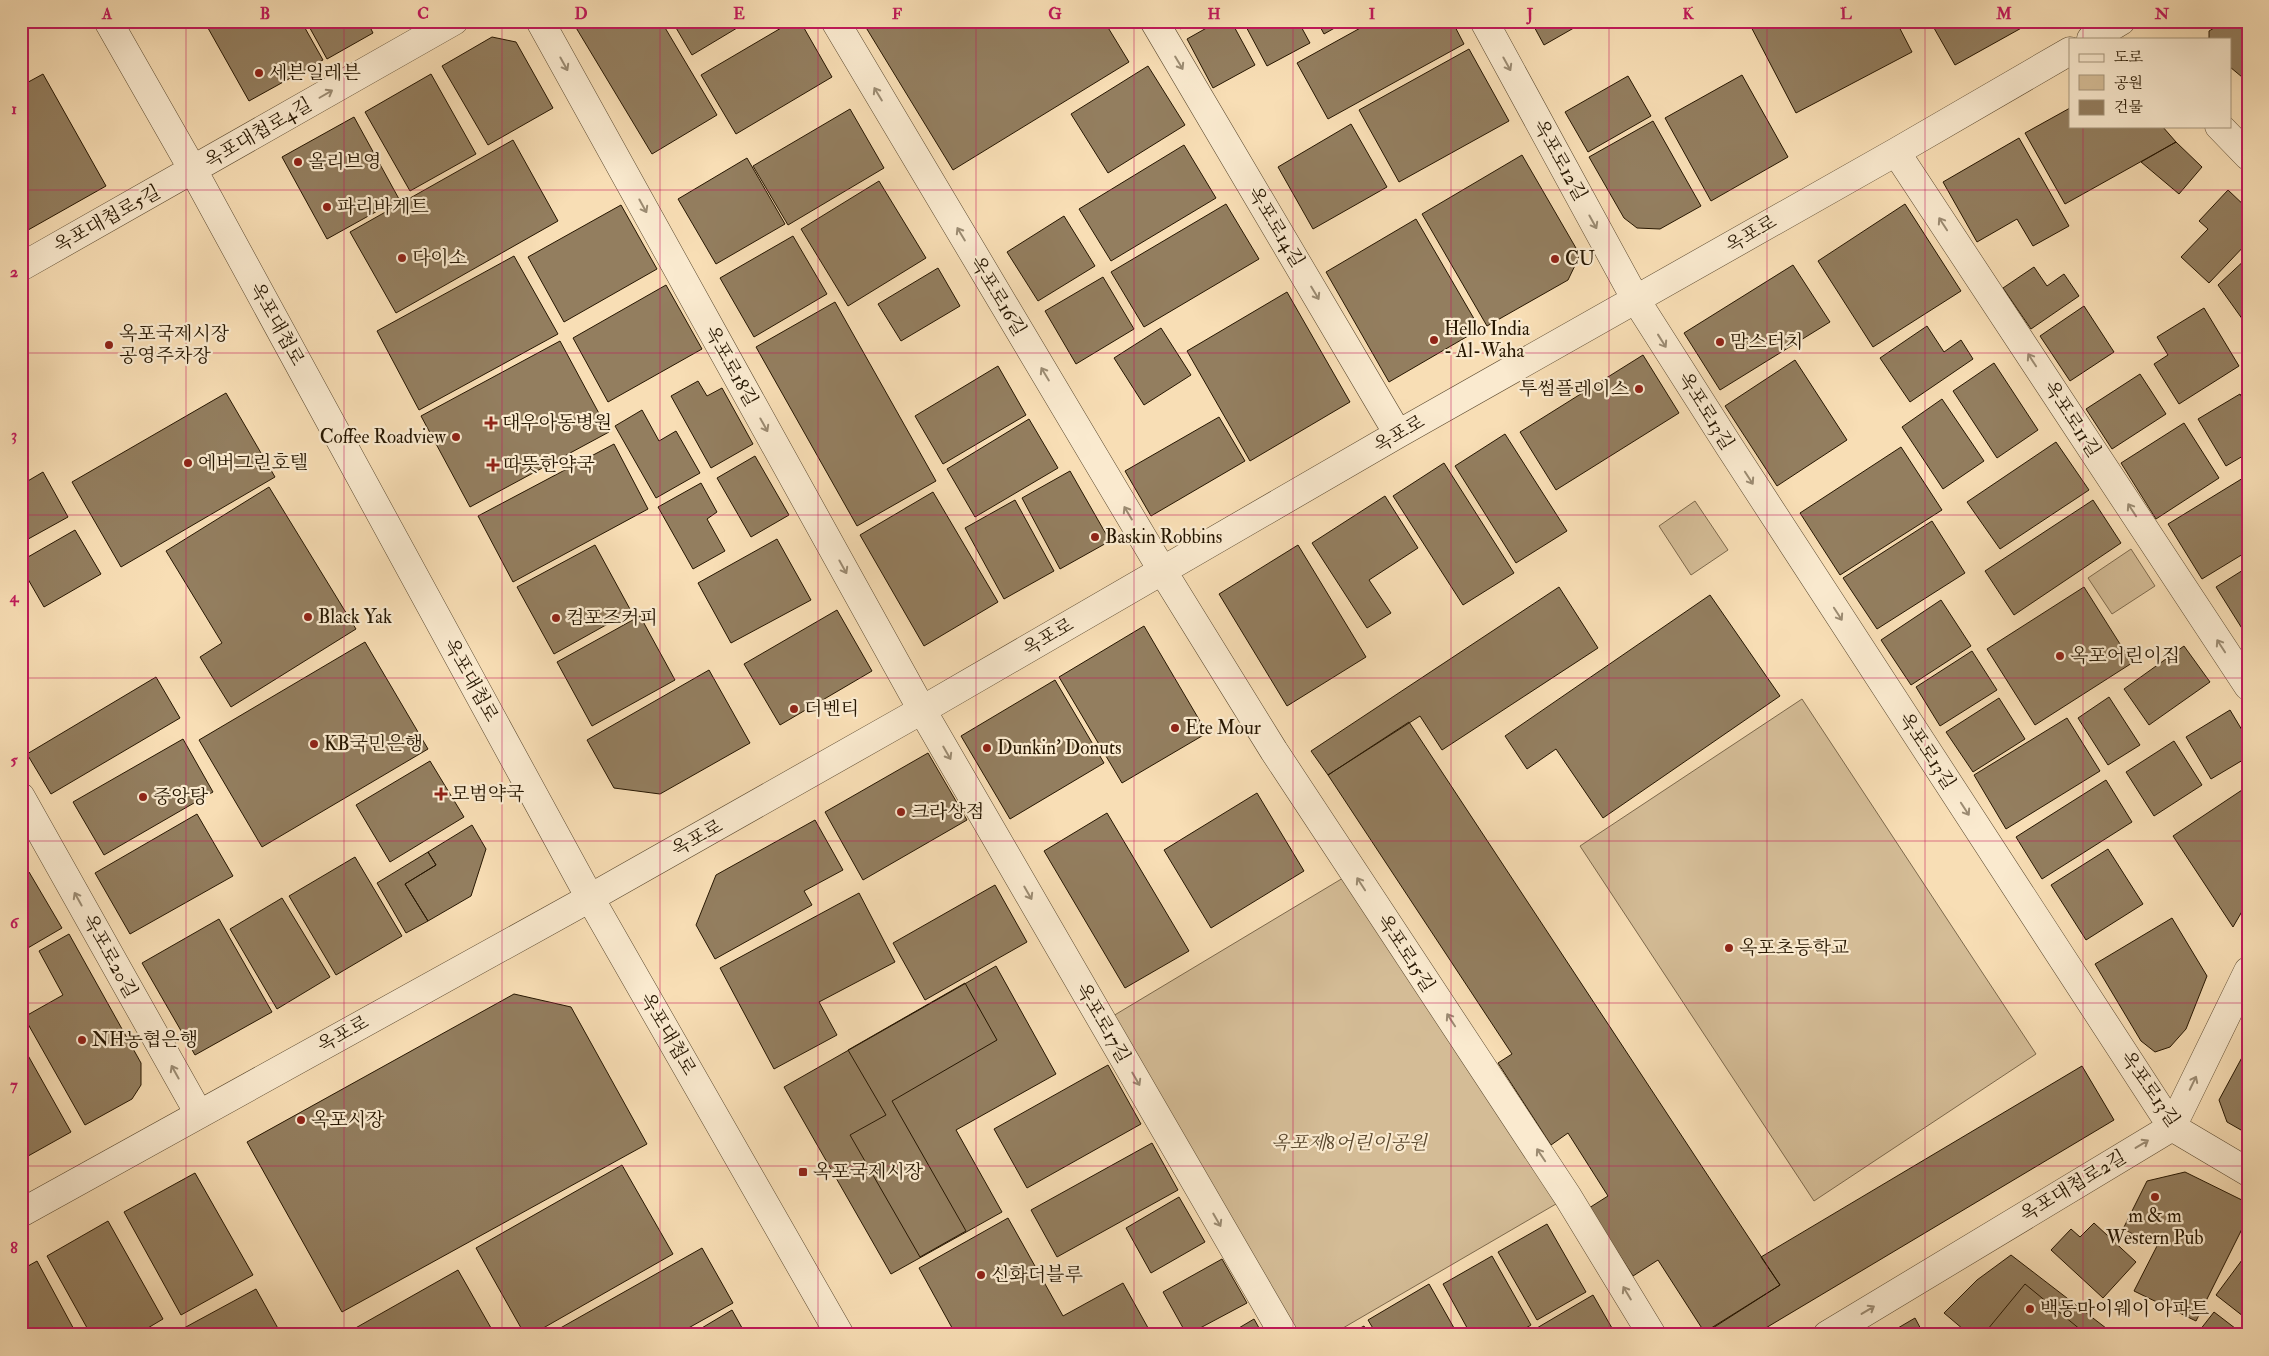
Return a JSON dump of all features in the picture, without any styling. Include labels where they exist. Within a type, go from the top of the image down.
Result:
[{"type":"street","name":"옥포대첩로","points":[[108,21],[193,170],[590,898],[840,1335]]},
{"type":"street","name":"옥포대첩로4길","points":[[193,170],[454,21]]},
{"type":"street","name":"옥포로18길","points":[[540,21],[922,710]]},
{"type":"street","name":"옥포로16길","points":[[835,21],[1162,570]]},
{"type":"street","name":"옥포로14길","points":[[1154,21],[1398,434]]},
{"type":"street","name":"옥포로12길","points":[[1484,21],[1636,300]]},
{"type":"street","points":[[2092,38],[2121,26]]},
{"type":"street","name":"옥포로","points":[[21,1213],[590,898],[922,710],[1398,434],[1896,152],[2069,51]]},
{"type":"street","points":[[2221,128],[2248,156]]},
{"type":"street","name":"옥포로11길","points":[[1896,152],[2248,686]]},
{"type":"street","name":"옥포대첩로5길","points":[[21,267],[193,170]]},
{"type":"street","name":"옥포로13길","points":[[1636,300],[1734,455],[2172,1127],[2248,1172]]},
{"type":"street","name":"옥포로15길","points":[[1162,570],[1274,751],[1568,1196],[1652,1335]]},
{"type":"street","name":"옥포로17길","points":[[922,710],[1284,1335]]},
{"type":"street","name":"옥포로20길","points":[[21,797],[198,1114]]},
{"type":"street","points":[[2172,1127],[2248,971]]},
{"type":"street","name":"옥포대첩로2길","points":[[1827,1335],[2172,1127]]},
{"type":"green space","points":[[1695,501],[1728,550],[1691,575],[1659,526]]},
{"type":"green space","points":[[2131,549],[2155,586],[2112,614],[2088,578]]},
{"type":"green space","points":[[1802,699],[2036,1054],[1814,1201],[1580,846]]},
{"type":"green space","name":"옥포제8어린이공원","points":[[1353,872],[1568,1197],[1331,1335],[1284,1335],[1103,1022]]},
{"type":"building","points":[[204,21],[301,21],[323,60],[249,101]]},
{"type":"building","points":[[306,21],[367,21],[373,33],[327,59]]},
{"type":"building","points":[[376,21],[392,21],[380,28]]},
{"type":"building","points":[[572,21],[661,21],[717,115],[652,154]]},
{"type":"building","points":[[672,21],[734,21],[737,28],[692,55]]},
{"type":"building","points":[[793,21],[800,21],[832,77],[736,134],[701,75]]},
{"type":"building","points":[[862,21],[1104,21],[1129,62],[953,170]]},
{"type":"building","points":[[1175,21],[1192,21],[1180,29]]},
{"type":"building","points":[[1219,21],[1231,21],[1255,65],[1213,88],[1187,39]]},
{"type":"building","points":[[1243,21],[1298,21],[1310,43],[1267,66]]},
{"type":"building","points":[[1317,21],[1347,21],[1324,34]]},
{"type":"building","points":[[1373,21],[1452,21],[1464,44],[1328,119],[1297,63]]},
{"type":"building","points":[[1531,21],[1586,21],[1544,45]]},
{"type":"building","points":[[1748,21],[1896,21],[1912,52],[1796,113]]},
{"type":"building","points":[[1930,21],[2034,21],[1955,65]]},
{"type":"building","points":[[2226,21],[2248,21],[2248,82],[2232,69],[2232,38],[2209,38],[2209,31]]},
{"type":"building","points":[[492,37],[516,42],[553,108],[488,145],[442,66]]},
{"type":"building","points":[[1469,49],[1509,121],[1399,182],[1359,110]]},
{"type":"building","points":[[1148,66],[1185,125],[1108,173],[1071,114]]},
{"type":"building","points":[[43,74],[106,186],[21,234],[21,86]]},
{"type":"building","points":[[431,74],[476,154],[410,191],[365,112]]},
{"type":"building","points":[[1742,75],[1788,157],[1711,201],[1665,118]]},
{"type":"building","points":[[1628,76],[1651,116],[1588,152],[1565,112]]},
{"type":"building","points":[[850,109],[884,168],[788,225],[753,166]]},
{"type":"building","points":[[2069,109],[2069,128],[2164,128],[2176,142],[2065,204],[2025,133]]},
{"type":"building","points":[[354,117],[399,199],[327,239],[282,157]]},
{"type":"building","points":[[1653,121],[1701,206],[1660,229],[1637,228],[1624,218],[1589,157]]},
{"type":"building","points":[[1351,124],[1387,187],[1313,229],[1278,167]]},
{"type":"building","points":[[2019,138],[2069,226],[2033,246],[2017,219],[1977,242],[1943,182]]},
{"type":"building","points":[[513,140],[558,221],[396,313],[350,232]]},
{"type":"building","points":[[2176,142],[2202,167],[2179,194],[2141,162]]},
{"type":"building","points":[[1184,145],[1216,198],[1111,261],[1079,209]]},
{"type":"building","points":[[1522,155],[1580,255],[1568,280],[1487,326],[1422,214]]},
{"type":"building","points":[[747,158],[785,224],[716,264],[678,199]]},
{"type":"building","points":[[879,181],[926,258],[848,306],[801,229]]},
{"type":"building","points":[[2228,190],[2248,209],[2248,242],[2209,283],[2181,257],[2208,229],[2199,221]]},
{"type":"building","points":[[1226,204],[1259,259],[1144,327],[1111,272]]},
{"type":"building","points":[[1905,204],[1961,291],[1873,347],[1818,261]]},
{"type":"building","points":[[621,205],[657,269],[564,322],[528,257]]},
{"type":"building","points":[[1064,216],[1095,266],[1038,301],[1007,252]]},
{"type":"building","points":[[1416,219],[1480,329],[1389,382],[1326,272]]},
{"type":"building","points":[[793,236],[827,294],[754,337],[720,278]]},
{"type":"building","points":[[514,256],[558,334],[419,410],[377,331]]},
{"type":"building","points":[[2248,257],[2248,317],[2243,320],[2218,285]]},
{"type":"building","points":[[1793,265],[1830,322],[1720,390],[1684,333]]},
{"type":"building","points":[[2034,267],[2047,286],[2064,274],[2079,296],[2031,329],[2003,288]]},
{"type":"building","points":[[938,268],[960,306],[901,341],[878,304]]},
{"type":"building","points":[[1103,277],[1134,329],[1076,364],[1045,311]]},
{"type":"building","points":[[666,285],[702,349],[608,402],[573,338]]},
{"type":"building","points":[[1287,292],[1350,402],[1250,461],[1187,351]]},
{"type":"building","points":[[835,302],[936,481],[857,526],[756,347]]},
{"type":"building","points":[[2084,306],[2114,352],[2070,381],[2040,336]]},
{"type":"building","points":[[2204,308],[2239,366],[2179,404],[2154,364],[2168,355],[2157,337]]},
{"type":"building","points":[[1927,326],[1944,352],[1961,340],[1973,359],[1910,402],[1880,358]]},
{"type":"building","points":[[1161,328],[1191,375],[1144,405],[1114,358]]},
{"type":"building","points":[[560,341],[609,432],[470,507],[421,416]]},
{"type":"building","points":[[1643,355],[1679,413],[1556,490],[1520,432]]},
{"type":"building","points":[[1795,360],[1847,440],[1777,486],[1725,406]]},
{"type":"building","points":[[1994,363],[2038,430],[1997,458],[1953,391]]},
{"type":"building","points":[[998,366],[1026,415],[943,464],[915,416]]},
{"type":"building","points":[[2140,374],[2166,414],[2112,449],[2086,409]]},
{"type":"building","points":[[698,381],[707,396],[722,388],[753,444],[711,468],[671,396]]},
{"type":"building","points":[[226,393],[275,477],[121,567],[72,482]]},
{"type":"building","points":[[2240,394],[2248,408],[2248,453],[2226,466],[2198,419]]},
{"type":"building","points":[[1942,399],[1984,461],[1943,489],[1902,427]]},
{"type":"building","points":[[642,410],[659,441],[676,431],[700,473],[656,498],[615,426]]},
{"type":"building","points":[[1219,417],[1245,461],[1151,516],[1125,471]]},
{"type":"building","points":[[1029,419],[1058,468],[975,517],[947,469]]},
{"type":"building","points":[[2184,423],[2219,478],[2156,519],[2121,463]]},
{"type":"building","points":[[1505,434],[1567,531],[1516,563],[1455,466]]},
{"type":"building","points":[[2056,442],[2089,490],[2000,549],[1967,502]]},
{"type":"building","points":[[614,444],[648,509],[513,582],[478,516]]},
{"type":"building","points":[[1901,447],[1942,510],[1840,575],[1800,513]]},
{"type":"building","points":[[755,456],[789,515],[751,537],[717,478]]},
{"type":"building","points":[[1444,463],[1514,573],[1463,605],[1393,496]]},
{"type":"building","points":[[1070,471],[1110,541],[1060,569],[1022,498]]},
{"type":"building","points":[[43,472],[68,517],[21,543],[21,485]]},
{"type":"building","points":[[2248,475],[2248,551],[2202,579],[2168,524]]},
{"type":"building","points":[[701,483],[717,512],[707,519],[725,551],[693,569],[658,507]]},
{"type":"building","points":[[269,487],[356,629],[231,707],[200,657],[222,643],[166,551]]},
{"type":"building","points":[[933,492],[998,602],[924,646],[860,535]]},
{"type":"building","points":[[1385,496],[1418,548],[1369,580],[1391,613],[1367,628],[1312,543]]},
{"type":"building","points":[[1015,500],[1054,571],[1004,599],[965,528]]},
{"type":"building","points":[[2093,500],[2121,543],[2014,615],[1985,571]]},
{"type":"building","points":[[1932,521],[1965,573],[1877,629],[1843,578]]},
{"type":"building","points":[[75,530],[101,574],[44,607],[21,567],[21,561]]},
{"type":"building","points":[[777,539],[811,600],[731,643],[698,583]]},
{"type":"building","points":[[595,545],[631,611],[554,654],[517,587]]},
{"type":"building","points":[[1298,545],[1366,657],[1287,706],[1219,594]]},
{"type":"building","points":[[2248,567],[2248,638],[2216,587]]},
{"type":"building","points":[[1559,587],[1598,648],[1442,750],[1420,716],[1328,775],[1311,751]]},
{"type":"building","name":"옥포어린이집","points":[[2084,587],[2132,663],[2035,725],[1987,649]]},
{"type":"building","points":[[1710,595],[1780,696],[1603,818],[1556,749],[1527,769],[1505,736]]},
{"type":"building","points":[[1941,600],[1971,646],[1911,685],[1881,640]]},
{"type":"building","points":[[837,610],[872,671],[780,725],[744,664]]},
{"type":"building","points":[[640,616],[675,680],[592,726],[557,662]]},
{"type":"building","points":[[1144,626],[1207,733],[1122,783],[1059,677]]},
{"type":"building","name":"KB국민은행","points":[[365,642],[428,749],[262,847],[199,740]]},
{"type":"building","points":[[2184,646],[2210,682],[2149,725],[2124,689]]},
{"type":"building","points":[[1972,651],[1997,690],[1940,726],[1916,687]]},
{"type":"building","points":[[709,670],[750,743],[660,794],[614,788],[587,740]]},
{"type":"building","points":[[156,677],[180,718],[51,794],[27,754]]},
{"type":"building","points":[[1055,680],[1104,763],[1010,819],[961,736]]},
{"type":"building","points":[[2109,697],[2140,745],[2108,765],[2078,718]]},
{"type":"building","points":[[1999,698],[2025,739],[1973,772],[1946,732]]},
{"type":"building","points":[[2230,710],[2248,740],[2248,757],[2211,779],[2186,737]]},
{"type":"building","points":[[2067,718],[2100,771],[2006,829],[1974,775]]},
{"type":"building","points":[[1409,722],[1780,1285],[1705,1333],[1658,1260],[1633,1276],[1589,1208],[1608,1196],[1568,1133],[1551,1145],[1498,1063],[1512,1054],[1328,775]]},
{"type":"building","name":"중앙탕","points":[[183,739],[213,792],[104,855],[73,802]]},
{"type":"building","points":[[2174,741],[2202,785],[2154,816],[2126,772]]},
{"type":"building","points":[[928,753],[967,820],[863,880],[825,812]]},
{"type":"building","points":[[430,761],[464,817],[390,862],[356,805]]},
{"type":"building","points":[[2106,780],[2132,822],[2042,879],[2016,837]]},
{"type":"building","points":[[2248,786],[2248,901],[2233,927],[2173,836]]},
{"type":"building","points":[[1257,793],[1304,871],[1211,928],[1164,850]]},
{"type":"building","points":[[1107,813],[1189,951],[1125,988],[1044,851]]},
{"type":"building","points":[[197,814],[233,876],[130,934],[95,873]]},
{"type":"building","points":[[815,820],[843,870],[804,891],[812,905],[715,959],[696,925],[716,875]]},
{"type":"building","points":[[472,825],[486,849],[471,896],[428,921],[405,884],[436,865],[428,852]]},
{"type":"building","points":[[2108,849],[2143,904],[2086,940],[2051,885]]},
{"type":"building","points":[[428,852],[436,865],[405,884],[428,921],[406,933],[377,883]]},
{"type":"building","points":[[355,857],[402,936],[336,975],[289,896]]},
{"type":"building","points":[[29,872],[62,928],[21,952],[21,876]]},
{"type":"building","points":[[995,885],[1027,942],[925,1000],[893,943]]},
{"type":"building","points":[[859,893],[895,962],[819,1002],[837,1035],[774,1069],[720,968]]},
{"type":"building","points":[[282,898],[330,977],[277,1009],[230,929]]},
{"type":"building","points":[[2172,918],[2207,976],[2186,1029],[2170,1047],[2155,1052],[2141,1041],[2095,964]]},
{"type":"building","points":[[219,919],[272,1012],[195,1055],[142,963]]},
{"type":"building","name":"NH농협은행","points":[[69,934],[141,1063],[141,1085],[132,1099],[85,1125],[24,1017],[63,995],[39,951]]},
{"type":"building","points":[[996,966],[1056,1074],[956,1130],[1002,1212],[891,1274],[784,1087]]},
{"type":"building","points":[[965,983],[997,1040],[892,1101],[966,1231],[920,1257],[850,1135],[886,1115],[848,1050]]},
{"type":"building","points":[[514,994],[571,1007],[647,1144],[342,1312],[247,1142]]},
{"type":"building","points":[[21,1043],[71,1132],[21,1160]]},
{"type":"building","points":[[2246,1050],[2248,1051],[2248,1134],[2227,1122],[2219,1100]]},
{"type":"building","points":[[1108,1065],[1141,1124],[1027,1188],[994,1129]]},
{"type":"building","points":[[2082,1066],[2114,1120],[1754,1335],[1700,1335],[1780,1285],[1761,1257]]},
{"type":"building","points":[[1152,1143],[1178,1190],[1057,1257],[1031,1210]]},
{"type":"building","points":[[622,1165],[673,1254],[531,1335],[525,1335],[476,1248]]},
{"type":"building","points":[[2185,1172],[2248,1203],[2248,1217],[2196,1321],[2134,1291],[2157,1246],[2123,1229],[2147,1181]]},
{"type":"building","points":[[195,1173],[253,1275],[181,1315],[124,1212]]},
{"type":"building","points":[[1179,1197],[1205,1242],[1151,1273],[1126,1228]]},
{"type":"building","name":"신화더블루","points":[[1008,1218],[1063,1316],[1123,1283],[1152,1335],[956,1335],[919,1268]]},
{"type":"building","points":[[108,1221],[163,1319],[136,1335],[91,1335],[47,1256]]},
{"type":"building","points":[[2094,1223],[2136,1262],[2103,1298],[2051,1250],[2071,1229],[2080,1237]]},
{"type":"building","points":[[1547,1224],[1586,1292],[1537,1320],[1498,1252]]},
{"type":"building","points":[[702,1248],[733,1303],[676,1335],[548,1335]]},
{"type":"building","points":[[2248,1252],[2248,1320],[2216,1295]]},
{"type":"building","points":[[2011,1255],[2115,1335],[1970,1335],[1944,1313],[1977,1280]]},
{"type":"building","points":[[1492,1256],[1531,1325],[1514,1335],[1471,1335],[1443,1284]]},
{"type":"building","points":[[1222,1259],[1247,1303],[1187,1335],[1163,1292]]},
{"type":"building","points":[[37,1261],[77,1335],[21,1335],[21,1270]]},
{"type":"building","points":[[458,1270],[495,1335],[355,1335],[352,1330]]},
{"type":"building","points":[[1429,1284],[1458,1335],[1377,1335],[1368,1320]]},
{"type":"building","name":"백동마이웨이 아파트","points":[[2025,1284],[2087,1335],[1983,1335]]},
{"type":"building","points":[[256,1289],[280,1332],[275,1335],[188,1335],[184,1328]]},
{"type":"building","points":[[1593,1295],[1616,1335],[1525,1335]]},
{"type":"building","points":[[732,1310],[746,1335],[690,1335]]},
{"type":"building","points":[[2214,1312],[2244,1335],[2196,1335]]},
{"type":"building","points":[[1915,1318],[1924,1335],[1886,1335]]},
{"type":"building","points":[[1254,1319],[1263,1335],[1227,1335]]},
{"type":"building","points":[[1364,1326],[1369,1335],[1347,1335]]},
{"type":"place","name":"세븐일레븐","points":[[259,73]]},
{"type":"place","name":"올리브영","points":[[298,162]]},
{"type":"place","name":"파리바게트","points":[[327,207]]},
{"type":"place","name":"다이소","points":[[402,258]]},
{"type":"place","name":"CU","points":[[1555,259]]},
{"type":"place","name":"Hello India - Al-Waha","points":[[1434,340]]},
{"type":"place","name":"맘스터치","points":[[1720,342]]},
{"type":"place","name":"옥포국제시장 공영주차장","points":[[109,345]]},
{"type":"place","name":"투썸플레이스","points":[[1639,389]]},
{"type":"place","name":"대우아동병원","points":[[491,423]]},
{"type":"place","name":"Coffee Roadview","points":[[456,437]]},
{"type":"place","name":"에버그린호텔","points":[[188,463]]},
{"type":"place","name":"따뜻한약국","points":[[493,465]]},
{"type":"place","name":"Baskin Robbins","points":[[1095,537]]},
{"type":"place","name":"Black Yak","points":[[308,617]]},
{"type":"place","name":"컴포즈커피","points":[[556,618]]},
{"type":"place","name":"옥포어린이집","points":[[2060,656]]},
{"type":"place","name":"더벤티","points":[[794,709]]},
{"type":"place","name":"Ete Mour","points":[[1175,728]]},
{"type":"place","name":"KB국민은행","points":[[314,744]]},
{"type":"place","name":"Dunkin' Donuts","points":[[987,748]]},
{"type":"place","name":"모범약국","points":[[441,794]]},
{"type":"place","name":"중앙탕","points":[[143,797]]},
{"type":"place","name":"크라상점","points":[[901,812]]},
{"type":"place","name":"옥포초등학교","points":[[1729,948]]},
{"type":"place","name":"NH농협은행","points":[[82,1040]]},
{"type":"place","name":"옥포시장","points":[[301,1120]]},
{"type":"place","name":"옥포국제시장","points":[[803,1172]]},
{"type":"place","name":"m & m Western Pub","points":[[2155,1197]]},
{"type":"place","name":"신화더블루","points":[[981,1275]]},
{"type":"place","name":"백동마이웨이 아파트","points":[[2030,1309]]}]
